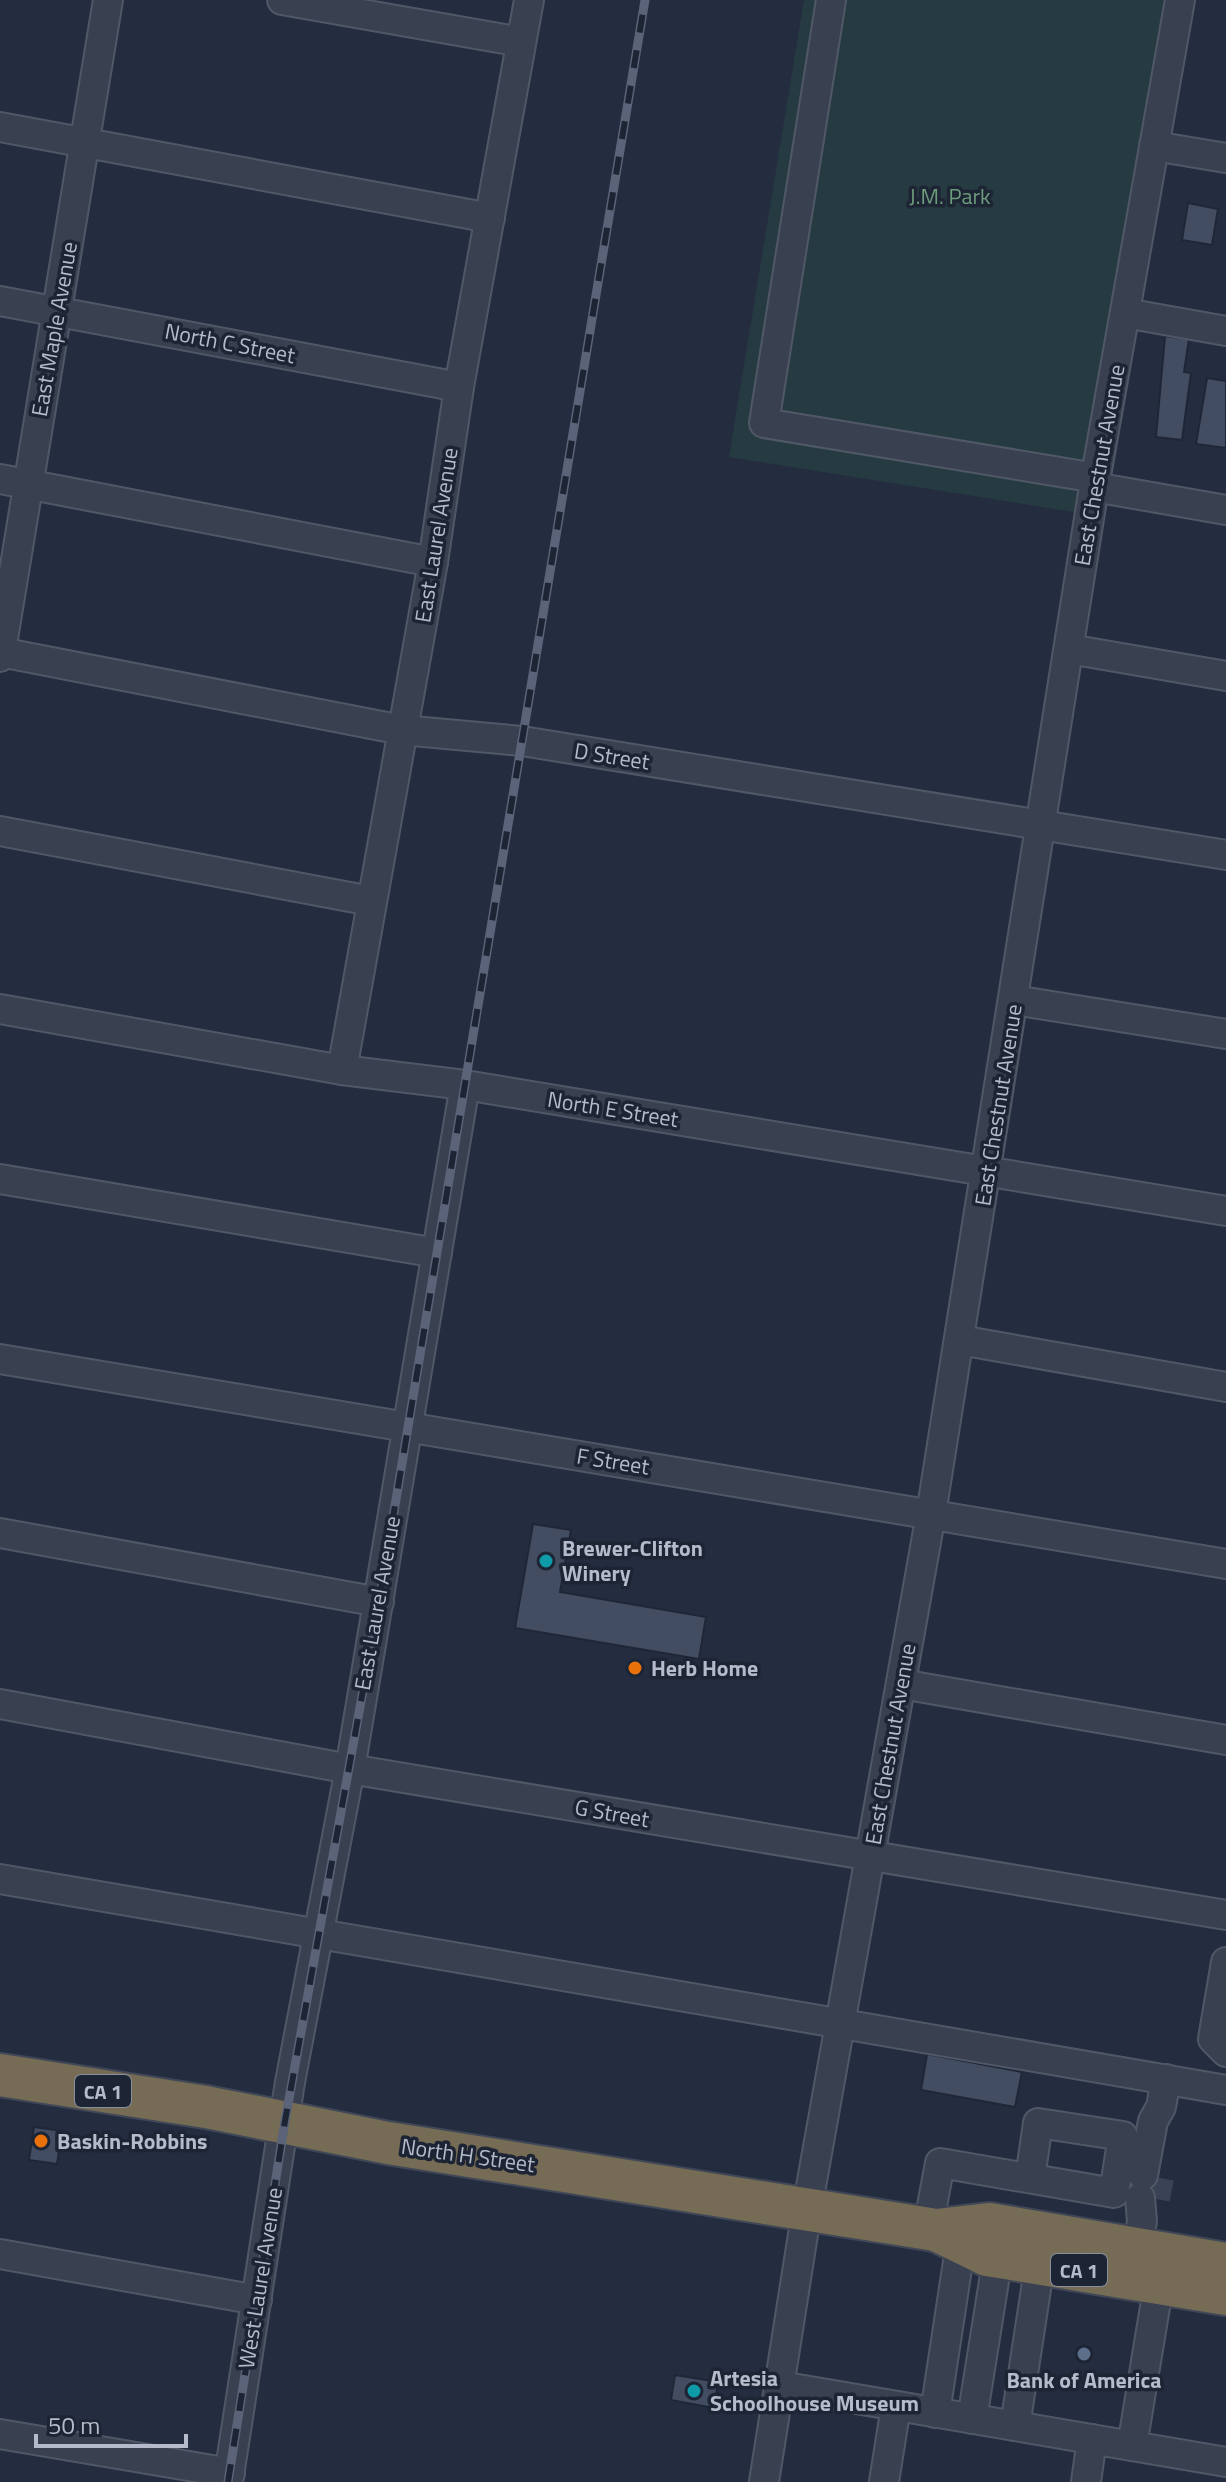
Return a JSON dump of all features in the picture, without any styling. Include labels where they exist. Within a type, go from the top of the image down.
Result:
[{"type":"highway","name":"North H Street","points":[[1,2081],[285,2121],[388,2143],[807,2209],[956,2239],[1040,2263],[1148,2215]]},
{"type":"highway","name":"North H Street","points":[[956,2239],[989,2224],[1148,2215],[1226,2264]]},
{"type":"highway","name":"North H Street","points":[[1148,2215],[1226,2294]]},
{"type":"street","name":"East Maple Avenue","points":[[0,654],[87,142],[108,0]]},
{"type":"street","points":[[282,0],[521,42]]},
{"type":"street","name":"East Laurel Avenue","points":[[342,1070],[529,0]]},
{"type":"street","points":[[831,0],[764,423],[1226,510]]},
{"type":"street","name":"East Chestnut Avenue","points":[[764,2482],[807,2209],[931,1514],[988,1171],[1095,483],[1180,0]]},
{"type":"street","points":[[0,127],[490,218]]},
{"type":"street","points":[[1154,146],[1226,158]]},
{"type":"street","name":"North C Street","points":[[0,301],[459,387]]},
{"type":"street","points":[[1125,313],[1226,331]]},
{"type":"street","points":[[0,479],[433,562]]},
{"type":"street","points":[[1069,649],[1226,676]]},
{"type":"street","name":"D Street","points":[[0,654],[402,730],[522,741],[1226,855]]},
{"type":"street","points":[[0,831],[371,901]]},
{"type":"street","points":[[1014,1000],[1226,1034]]},
{"type":"street","name":"North E Street","points":[[0,1009],[342,1070],[465,1085],[1226,1211]]},
{"type":"street","name":"East Laurel Avenue","points":[[285,2121],[317,1931],[350,1769],[465,1085]]},
{"type":"street","points":[[0,1179],[437,1253]]},
{"type":"street","points":[[960,1340],[1226,1387]]},
{"type":"street","name":"F Street","points":[[0,1359],[1226,1564]]},
{"type":"street","points":[[0,1533],[377,1601]]},
{"type":"street","points":[[901,1684],[1226,1740]]},
{"type":"street","name":"G Street","points":[[0,1704],[350,1769],[1226,1915]]},
{"type":"street","points":[[0,1879],[840,2023],[1164,2093],[1225,2083]]},
{"type":"street","points":[[1226,1962],[1213,2039],[1226,2052]]},
{"type":"street","points":[[1132,2446],[1153,2121],[1164,2093]]},
{"type":"street","name":"West Laurel Avenue","points":[[229,2478],[285,2121]]},
{"type":"street","points":[[972,2419],[956,2239],[940,2163],[1114,2193],[1123,2136],[1038,2123],[1030,2178]]},
{"type":"street","points":[[935,2413],[956,2239]]},
{"type":"street","points":[[0,2254],[257,2300]]},
{"type":"street","points":[[1015,2426],[1040,2263]]},
{"type":"street","points":[[780,2386],[1226,2462]]},
{"type":"street","points":[[884,2482],[896,2406]]},
{"type":"street","points":[[0,2434],[229,2478]]},
{"type":"street","points":[[1086,2482],[1092,2439]]},
{"type":"green space","name":"J.M. Park","points":[[804,0],[1164,0],[1074,512],[729,457]]},
{"type":"building","points":[[1188,203],[1218,209],[1212,245],[1182,240]]},
{"type":"building","points":[[1165,336],[1189,339],[1184,372],[1191,373],[1182,440],[1156,437]]},
{"type":"building","points":[[1207,378],[1226,381],[1226,448],[1196,444]]},
{"type":"building","name":"Brewer-Clifton Winery","points":[[533,1524],[571,1530],[560,1592],[706,1617],[699,1659],[515,1628]]},
{"type":"building","points":[[927,2054],[1022,2072],[1015,2107],[921,2090]]},
{"type":"building","points":[[34,2127],[62,2131],[57,2164],[29,2160]]},
{"type":"building","name":"Artesia Schoolhouse Museum","points":[[675,2375],[718,2382],[714,2408],[671,2400]]},
{"type":"tunnel","points":[[1156,2199],[1160,2178]]},
{"type":"railway","points":[[228,2482],[285,2121],[379,1602],[645,0]]},
{"type":"place","name":"Brewer-Clifton Winery","points":[[546,1561]]},
{"type":"place","name":"Herb Home","points":[[635,1668]]},
{"type":"place","name":"Baskin-Robbins","points":[[41,2141]]},
{"type":"place","name":"Bank of America","points":[[1084,2354]]},
{"type":"place","name":"Artesia Schoolhouse Museum","points":[[694,2391]]}]
